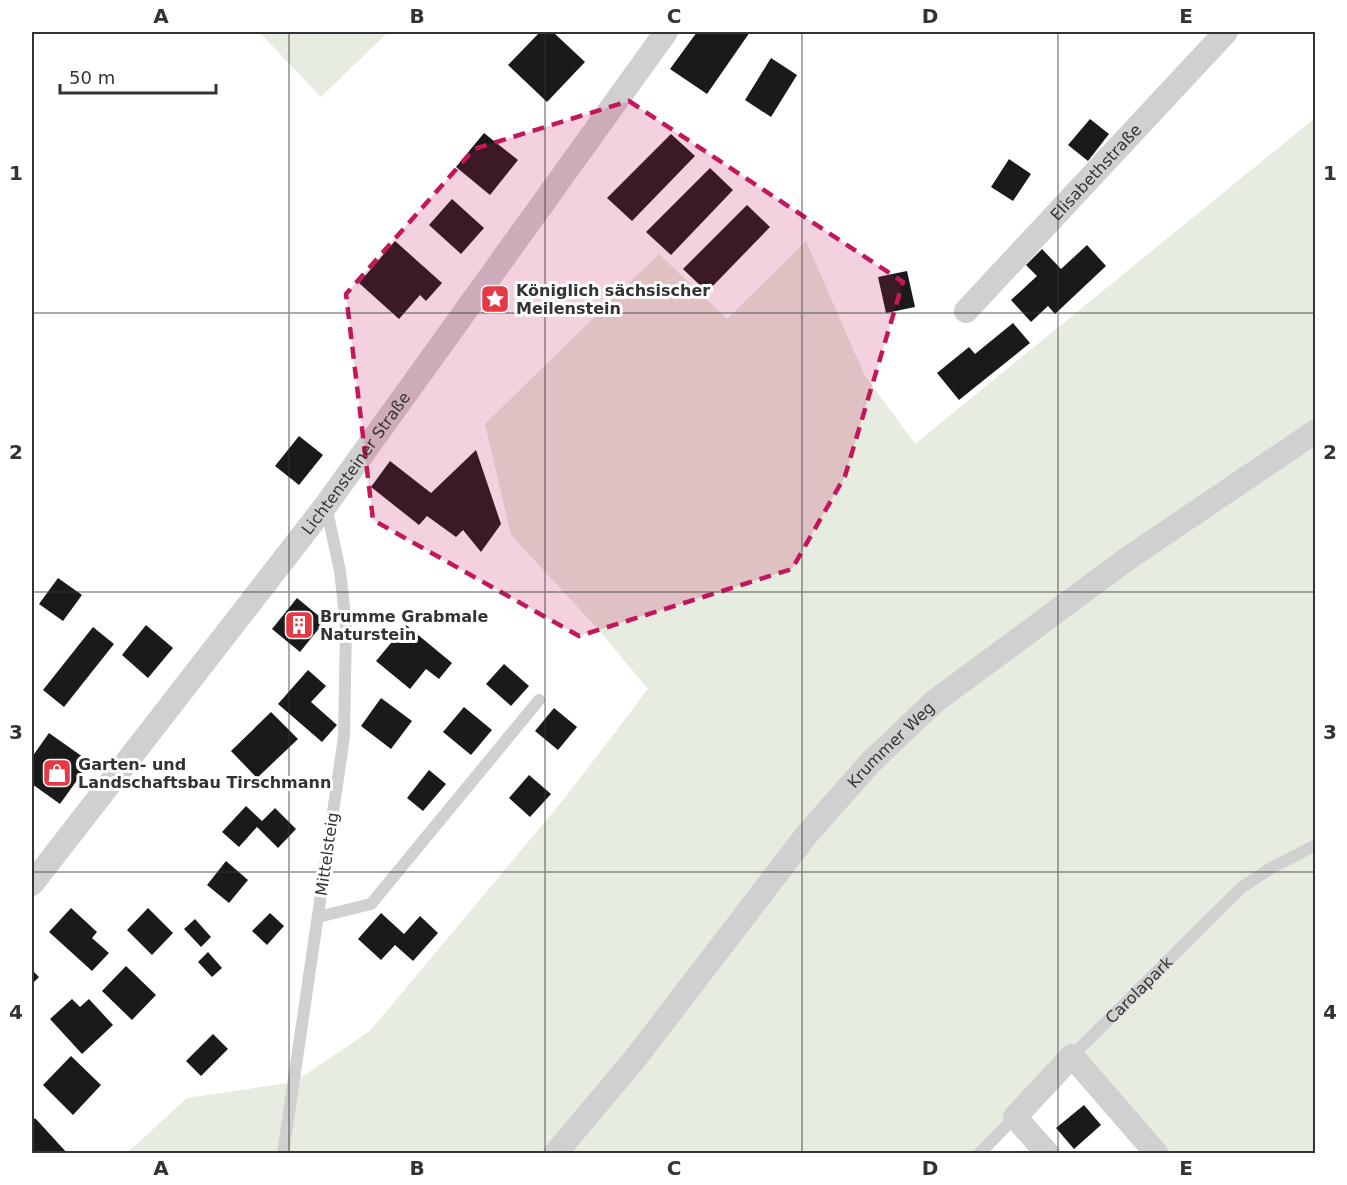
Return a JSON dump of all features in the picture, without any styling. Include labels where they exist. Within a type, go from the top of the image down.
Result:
[{"type":"street","name":"Lichtensteiner Straße","points":[[32,884],[326,505],[433,353],[666,32]]},
{"type":"street","name":"Elisabethstraße","points":[[966,311],[1226,32]]},
{"type":"street","name":"Krummer Weg","points":[[555,1154],[634,1060],[808,833],[870,763],[926,710],[1127,559],[1316,431]]},
{"type":"street","name":"Carolapark","points":[[1015,1117],[1072,1056]]},
{"type":"street","points":[[1072,1056],[1157,1154]]},
{"type":"street","points":[[1015,1117],[1048,1154]]},
{"type":"lane","name":"Mittelsteig","points":[[283,1154],[344,737],[346,625],[340,571],[326,505]]},
{"type":"lane","name":"Mittelsteig","points":[[318,917],[371,904],[539,700]]},
{"type":"lane","name":"Carolapark","points":[[1072,1056],[1241,888],[1271,868],[1316,845]]},
{"type":"lane","name":"Carolapark","points":[[979,1154],[1015,1117]]},
{"type":"highlighted area","points":[[629,101],[903,282],[845,476],[792,569],[579,636],[373,520],[346,294],[474,149]]},
{"type":"shaded area","points":[[259,32],[388,32],[321,97]]},
{"type":"shaded area","points":[[1315,118],[1315,1153],[1161,1153],[1071,1050],[974,1153],[126,1154],[187,1098],[294,1082],[370,1031],[564,799],[648,689],[597,628],[511,535],[485,424],[659,254],[727,319],[806,241],[864,374],[915,444]]},
{"type":"building","points":[[540,32],[553,32],[585,62],[547,102],[508,65]]},
{"type":"building","points":[[697,32],[750,32],[707,94],[670,69]]},
{"type":"building","points":[[771,58],[797,75],[771,117],[745,100]]},
{"type":"building","points":[[1090,119],[1109,134],[1088,161],[1068,145]]},
{"type":"building","points":[[484,133],[518,160],[490,195],[456,167]]},
{"type":"building","points":[[671,134],[695,156],[632,221],[607,198]]},
{"type":"building","points":[[1009,159],[1031,174],[1013,201],[991,187]]},
{"type":"building","points":[[710,168],[733,190],[671,255],[646,232]]},
{"type":"building","points":[[452,199],[484,228],[461,254],[429,225]]},
{"type":"building","points":[[747,205],[770,227],[707,292],[683,269]]},
{"type":"building","points":[[395,241],[442,283],[426,301],[420,295],[399,319],[359,283]]},
{"type":"building","points":[[1087,245],[1106,266],[1055,314],[1048,306],[1031,322],[1011,300],[1037,276],[1026,265],[1042,249],[1061,269]]},
{"type":"building","points":[[907,271],[915,307],[886,313],[878,277]]},
{"type":"building","points":[[1013,323],[1030,343],[959,400],[937,373],[969,347],[975,354]]},
{"type":"building","points":[[299,436],[323,455],[299,485],[275,466]]},
{"type":"building","points":[[476,450],[501,524],[481,552],[463,530],[456,537],[427,516],[419,525],[371,487],[390,461],[431,493]]},
{"type":"building","points":[[58,578],[82,595],[63,621],[39,604]]},
{"type":"building","name":"Brumme Grabmale Naturstein","points":[[297,598],[325,621],[300,652],[272,629]]},
{"type":"building","points":[[146,625],[173,648],[148,678],[122,655]]},
{"type":"building","points":[[406,625],[452,663],[439,679],[426,669],[410,689],[376,661]]},
{"type":"building","points":[[93,627],[114,644],[64,707],[43,690]]},
{"type":"building","points":[[504,664],[529,686],[511,706],[486,684]]},
{"type":"building","points":[[308,670],[326,686],[311,702],[337,725],[322,742],[278,704]]},
{"type":"building","points":[[381,698],[412,721],[391,749],[361,726]]},
{"type":"building","points":[[464,707],[492,730],[471,755],[443,732]]},
{"type":"building","points":[[554,708],[577,727],[558,750],[535,731]]},
{"type":"building","points":[[271,712],[298,739],[257,778],[231,751]]},
{"type":"building","name":"Garten- und Landschaftsbau Tirschmann","points":[[49,733],[90,762],[60,804],[32,784],[32,757]]},
{"type":"building","points":[[429,770],[446,784],[423,811],[407,798]]},
{"type":"building","points":[[529,775],[551,794],[530,817],[509,798]]},
{"type":"building","points":[[246,806],[262,821],[275,808],[296,829],[278,848],[257,827],[239,847],[222,832]]},
{"type":"building","points":[[226,861],[248,880],[229,903],[207,885]]},
{"type":"building","points":[[71,908],[97,932],[92,938],[109,953],[92,971],[49,932]]},
{"type":"building","points":[[148,908],[173,933],[152,955],[127,930]]},
{"type":"building","points":[[270,913],[284,926],[267,945],[252,931]]},
{"type":"building","points":[[381,913],[404,934],[420,916],[438,933],[413,961],[395,945],[381,960],[358,939]]},
{"type":"building","points":[[195,919],[211,937],[201,947],[184,929]]},
{"type":"building","points":[[208,952],[222,968],[212,977],[198,962]]},
{"type":"building","points":[[126,966],[156,995],[132,1020],[102,991]]},
{"type":"building","points":[[32,970],[39,977],[32,984]]},
{"type":"building","points":[[72,999],[80,1007],[89,999],[113,1025],[82,1054],[50,1019]]},
{"type":"building","points":[[213,1034],[228,1049],[201,1076],[186,1061]]},
{"type":"building","points":[[71,1056],[101,1085],[73,1115],[43,1085]]},
{"type":"building","points":[[1084,1105],[1101,1125],[1074,1149],[1056,1128]]},
{"type":"building","points":[[35,1118],[68,1154],[32,1154],[32,1122]]},
{"type":"place","name":"Königlich sächsischer Meilenstein","points":[[495,299]]},
{"type":"place","name":"Brumme Grabmale Naturstein","points":[[299,625]]},
{"type":"place","name":"Garten- und Landschaftsbau Tirschmann","points":[[57,773]]}]
